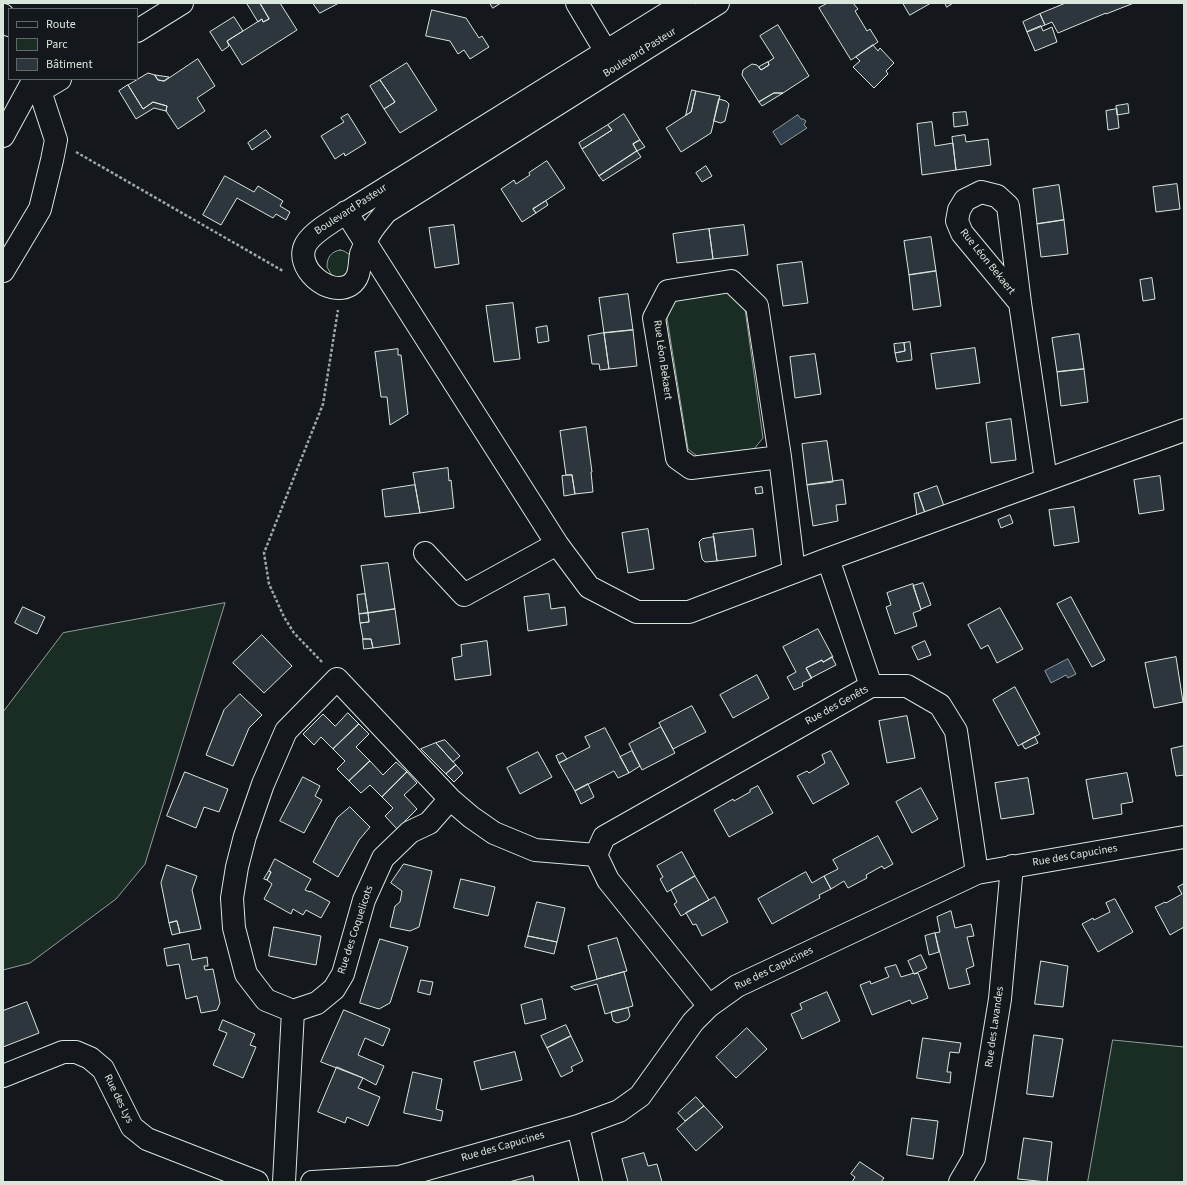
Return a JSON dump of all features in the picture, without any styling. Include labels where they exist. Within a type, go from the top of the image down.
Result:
[{"type":"street","points":[[138,30],[182,3]]},
{"type":"street","points":[[577,3],[611,60]]},
{"type":"street","name":"Boulevard Pasteur","points":[[684,3],[611,60],[386,212],[376,225],[361,253],[359,273],[352,284],[341,288],[330,287],[312,275],[307,267],[304,256],[305,245],[312,234],[346,212],[611,60],[718,3]]},
{"type":"street","points":[[3,136],[36,83],[54,80]]},
{"type":"street","points":[[3,271],[40,209],[56,140],[36,83]]},
{"type":"street","points":[[346,212],[557,544],[589,587],[637,612],[689,612],[828,558],[1184,430]]},
{"type":"street","name":"Rue Léon Bekaert","points":[[780,457],[690,468],[677,458],[654,318],[668,291],[731,281],[757,306],[780,457],[794,572]]},
{"type":"street","name":"Rue Léon Bekaert","points":[[1020,303],[1046,480]]},
{"type":"street","points":[[425,553],[464,595],[557,544]]},
{"type":"street","points":[[828,558],[871,686]]},
{"type":"street","points":[[284,1182],[293,1011],[266,1000],[246,974],[234,928],[232,898],[237,867],[245,836],[263,784],[286,731],[337,679],[450,799],[471,817],[494,833],[535,850],[596,855],[608,880],[709,1006]]},
{"type":"street","name":"Rue des Genêts","points":[[596,855],[604,837],[871,686],[908,686],[940,705],[956,731],[977,873]]},
{"type":"street","name":"Rue des Coquelicots","points":[[293,1011],[317,1003],[334,989],[343,974],[364,900],[383,858],[410,832],[429,823],[450,799]]},
{"type":"street","name":"Rue des Capucines","points":[[336,1181],[399,1177],[578,1126],[619,1111],[640,1096],[693,1022],[709,1006],[737,986],[977,873],[1184,837]]},
{"type":"street","name":"Rue des Lavandes","points":[[960,1182],[974,1158],[1000,998],[1012,866]]},
{"type":"street","name":"Rue des Lys","points":[[3,1076],[63,1052],[76,1052],[90,1058],[103,1069],[132,1128],[146,1139],[256,1182]]},
{"type":"street","points":[[578,1126],[592,1182]]},
{"type":"street","points":[[312,1182],[336,1181]]},
{"type":"path","points":[[56,140],[288,274]]},
{"type":"path","points":[[337,679],[294,633],[284,617],[269,584],[264,553],[323,404],[341,288]]},
{"type":"green space","points":[[340,250],[352,256],[354,268],[341,278],[332,276],[327,267],[330,256],[334,252]]},
{"type":"green space","points":[[730,291],[744,302],[763,438],[754,449],[697,456],[688,449],[666,312],[675,299]]},
{"type":"green space","points":[[225,603],[145,864],[116,899],[30,963],[3,970],[3,712],[63,633]]},
{"type":"green space","points":[[1113,1040],[1184,1047],[1184,1182],[1088,1182]]},
{"type":"water","points":[[798,115],[801,119],[806,121],[804,125],[807,128],[781,145],[773,132]]},
{"type":"water","points":[[1068,659],[1076,674],[1068,678],[1066,675],[1051,683],[1045,671]]},
{"type":"building","points":[[260,3],[269,19],[263,22],[262,19],[258,22],[247,4]]},
{"type":"building","points":[[260,3],[280,3],[297,30],[242,65],[227,41],[262,19],[263,22],[269,19]]},
{"type":"building","points":[[313,3],[339,3],[320,13]]},
{"type":"building","points":[[490,3],[501,3],[493,8]]},
{"type":"building","points":[[828,3],[853,3],[858,9],[855,11],[867,31],[870,29],[878,42],[851,60],[819,8]]},
{"type":"building","points":[[903,3],[931,3],[910,15]]},
{"type":"building","points":[[945,3],[953,3],[947,7]]},
{"type":"building","points":[[1066,3],[1134,3],[1058,33],[1052,22],[1045,25],[1040,14]]},
{"type":"building","points":[[432,10],[466,18],[479,38],[482,36],[489,47],[470,59],[464,50],[458,54],[450,41],[426,36]]},
{"type":"building","points":[[1040,14],[1045,25],[1027,32],[1023,22]]},
{"type":"building","points":[[234,17],[243,31],[227,41],[229,46],[222,51],[210,32]]},
{"type":"building","points":[[778,25],[809,76],[783,93],[774,93],[759,102],[742,75],[743,70],[752,64],[757,65],[761,70],[769,65],[768,62],[774,58],[760,36]]},
{"type":"building","points":[[1041,26],[1043,31],[1052,27],[1057,42],[1035,51],[1027,32]]},
{"type":"building","points":[[873,45],[878,51],[880,48],[894,63],[886,71],[888,74],[874,88],[853,67],[860,61],[856,57]]},
{"type":"building","points":[[198,59],[215,86],[197,98],[205,111],[178,129],[166,111],[167,106],[153,102],[143,109],[128,85],[148,73],[155,75],[158,80],[164,81]]},
{"type":"building","points":[[768,62],[769,65],[761,70],[759,67]]},
{"type":"building","points":[[407,63],[437,110],[400,133],[384,109],[395,102],[380,80]]},
{"type":"building","points":[[155,75],[169,77],[164,81],[158,80]]},
{"type":"building","points":[[380,80],[395,102],[384,109],[370,86]]},
{"type":"building","points":[[128,85],[143,109],[153,102],[167,106],[166,111],[154,108],[136,119],[119,91]]},
{"type":"building","points":[[692,90],[696,91],[691,112],[686,115]]},
{"type":"building","points":[[696,91],[720,96],[711,133],[681,152],[666,128],[691,112]]},
{"type":"building","points":[[774,93],[783,93],[762,106],[759,102]]},
{"type":"building","points":[[719,99],[726,101],[729,104],[725,121],[721,123],[714,121]]},
{"type":"building","points":[[1128,104],[1129,113],[1117,115],[1116,106]]},
{"type":"building","points":[[1117,109],[1119,128],[1108,130],[1106,111]]},
{"type":"building","points":[[966,112],[968,125],[954,127],[953,113]]},
{"type":"building","points":[[348,114],[366,143],[345,156],[344,153],[335,159],[321,136],[344,122],[341,118]]},
{"type":"building","points":[[624,114],[640,140],[633,144],[637,151],[599,176],[582,149],[612,130],[608,125]]},
{"type":"building","points":[[932,122],[935,146],[953,143],[956,170],[922,175],[917,124]]},
{"type":"building","points":[[608,125],[612,130],[582,149],[579,143]]},
{"type":"building","points":[[266,130],[271,137],[252,150],[248,143]]},
{"type":"building","points":[[965,135],[966,142],[988,139],[991,165],[956,170],[952,137]]},
{"type":"building","points":[[640,140],[645,147],[637,151],[633,144]]},
{"type":"building","points":[[637,151],[641,157],[603,181],[599,176]]},
{"type":"building","points":[[547,161],[565,188],[533,209],[536,213],[522,222],[501,189],[514,180],[516,184]]},
{"type":"building","points":[[706,166],[712,176],[702,182],[696,173]]},
{"type":"building","points":[[225,176],[254,192],[258,186],[283,201],[280,206],[290,212],[286,220],[276,214],[273,218],[237,198],[221,225],[203,215]]},
{"type":"building","points":[[1177,184],[1180,209],[1156,212],[1153,187]]},
{"type":"building","points":[[1059,185],[1064,220],[1037,224],[1033,189]]},
{"type":"building","points":[[546,201],[548,205],[536,213],[533,209]]},
{"type":"building","points":[[1064,220],[1068,254],[1041,257],[1037,224]]},
{"type":"building","points":[[454,225],[459,264],[435,268],[429,228]]},
{"type":"building","points":[[744,225],[748,255],[713,259],[709,229]]},
{"type":"building","points":[[709,229],[713,259],[677,263],[673,234]]},
{"type":"building","points":[[931,237],[936,271],[909,275],[904,241]]},
{"type":"building","points":[[802,262],[808,303],[783,306],[777,265]]},
{"type":"building","points":[[936,271],[941,306],[913,310],[909,275]]},
{"type":"building","points":[[1152,278],[1155,299],[1143,301],[1140,280]]},
{"type":"building","points":[[628,294],[633,330],[604,333],[599,298]]},
{"type":"building","points":[[513,303],[520,359],[494,362],[486,306]]},
{"type":"building","points":[[547,326],[549,341],[538,343],[536,328]]},
{"type":"building","points":[[633,330],[637,366],[609,369],[604,333]]},
{"type":"building","points":[[604,333],[609,369],[600,370],[599,364],[592,364],[588,336]]},
{"type":"building","points":[[1079,334],[1084,369],[1057,372],[1052,338]]},
{"type":"building","points":[[910,342],[912,360],[897,362],[895,353],[905,351],[904,343]]},
{"type":"building","points":[[904,343],[905,351],[895,353],[894,344]]},
{"type":"building","points":[[975,348],[980,383],[936,389],[931,354]]},
{"type":"building","points":[[398,349],[398,355],[401,355],[408,414],[390,425],[387,397],[381,397],[375,352]]},
{"type":"building","points":[[815,354],[821,394],[795,398],[790,357]]},
{"type":"building","points":[[1084,369],[1088,402],[1061,406],[1057,372]]},
{"type":"building","points":[[1011,419],[1016,460],[991,463],[986,423]]},
{"type":"building","points":[[586,427],[593,492],[575,494],[572,475],[566,475],[560,431]]},
{"type":"building","points":[[827,441],[833,482],[807,485],[802,444]]},
{"type":"building","points":[[448,468],[454,508],[420,513],[413,473]]},
{"type":"building","points":[[572,475],[575,494],[564,496],[562,476]]},
{"type":"building","points":[[1160,476],[1164,510],[1139,514],[1134,480]]},
{"type":"building","points":[[843,480],[846,504],[836,505],[838,521],[813,526],[807,485]]},
{"type":"building","points":[[415,485],[420,513],[385,517],[382,490]]},
{"type":"building","points":[[937,486],[944,506],[925,513],[918,493]]},
{"type":"building","points":[[762,487],[763,493],[756,494],[755,488]]},
{"type":"building","points":[[918,493],[925,513],[917,516],[914,494]]},
{"type":"building","points":[[1074,507],[1079,542],[1054,546],[1049,510]]},
{"type":"building","points":[[1010,515],[1013,523],[1001,528],[998,520]]},
{"type":"building","points":[[648,529],[654,569],[628,573],[622,533]]},
{"type":"building","points":[[753,529],[756,556],[717,561],[713,534]]},
{"type":"building","points":[[714,537],[717,561],[705,562],[702,559],[699,542],[702,539]]},
{"type":"building","points":[[388,563],[395,609],[368,613],[361,566]]},
{"type":"building","points":[[923,583],[931,605],[921,609],[913,586]]},
{"type":"building","points":[[913,584],[921,610],[913,613],[917,626],[895,634],[886,607],[891,605],[887,593]]},
{"type":"building","points":[[365,594],[368,613],[359,614],[357,595]]},
{"type":"building","points":[[549,594],[551,609],[565,607],[567,625],[528,631],[524,597]]},
{"type":"building","points":[[1071,597],[1105,660],[1092,667],[1057,604]]},
{"type":"building","points":[[23,607],[45,617],[37,634],[15,623]]},
{"type":"building","points":[[1000,608],[1023,649],[997,663],[988,645],[981,649],[968,625]]},
{"type":"building","points":[[395,609],[400,644],[373,648],[371,639],[363,639],[360,623],[369,622],[368,613]]},
{"type":"building","points":[[368,613],[369,622],[360,623],[359,614]]},
{"type":"building","points":[[818,629],[833,657],[823,662],[822,660],[806,668],[812,678],[802,683],[803,686],[794,690],[787,677],[796,672],[783,647]]},
{"type":"building","points":[[262,635],[292,666],[264,693],[233,663]]},
{"type":"building","points":[[363,639],[371,639],[373,648],[364,649]]},
{"type":"building","points":[[487,641],[491,675],[455,680],[452,658],[462,656],[461,645]]},
{"type":"building","points":[[925,641],[931,655],[918,660],[912,647]]},
{"type":"building","points":[[832,657],[836,665],[811,678],[806,668]]},
{"type":"building","points":[[1176,657],[1183,702],[1154,708],[1145,663]]},
{"type":"building","points":[[757,675],[769,698],[733,718],[720,695]]},
{"type":"building","points":[[1015,687],[1040,734],[1018,746],[993,700]]},
{"type":"building","points":[[240,694],[262,715],[249,728],[233,766],[206,755],[224,710]]},
{"type":"building","points":[[692,706],[706,732],[673,749],[659,723]]},
{"type":"building","points":[[348,713],[359,724],[333,749],[321,737],[314,745],[303,734],[323,714],[335,726]]},
{"type":"building","points":[[907,716],[915,758],[887,763],[879,721]]},
{"type":"building","points":[[359,724],[369,734],[356,747],[370,761],[349,781],[337,769],[345,761],[333,749]]},
{"type":"building","points":[[661,727],[675,753],[642,770],[629,744]]},
{"type":"building","points":[[605,728],[629,773],[618,778],[614,771],[575,791],[559,763],[590,747],[585,737]]},
{"type":"building","points":[[1035,737],[1038,743],[1025,749],[1022,744]]},
{"type":"building","points":[[445,740],[460,756],[453,762],[436,743]]},
{"type":"building","points":[[436,743],[456,765],[446,774],[421,749]]},
{"type":"building","points":[[1184,746],[1184,775],[1176,776],[1171,749]]},
{"type":"building","points":[[632,751],[640,766],[629,773],[620,757]]},
{"type":"building","points":[[831,751],[849,784],[813,804],[797,776],[807,771],[809,773],[825,763],[822,755]]},
{"type":"building","points":[[538,752],[552,777],[520,794],[507,768]]},
{"type":"building","points":[[563,753],[567,759],[559,763],[556,756]]},
{"type":"building","points":[[370,761],[383,775],[396,762],[407,772],[382,797],[370,785],[361,793],[349,781]]},
{"type":"building","points":[[456,765],[463,773],[454,782],[446,774]]},
{"type":"building","points":[[185,772],[228,789],[219,812],[204,807],[196,828],[167,816]]},
{"type":"building","points":[[407,772],[417,783],[404,795],[417,809],[397,829],[385,816],[393,808],[382,797]]},
{"type":"building","points":[[1127,773],[1133,802],[1121,804],[1122,814],[1093,819],[1086,780]]},
{"type":"building","points":[[303,777],[320,786],[315,796],[322,800],[304,833],[280,821]]},
{"type":"building","points":[[1028,778],[1034,814],[1001,819],[995,783]]},
{"type":"building","points":[[588,784],[594,797],[581,804],[575,791]]},
{"type":"building","points":[[758,786],[773,813],[729,837],[714,810],[733,799],[734,801]]},
{"type":"building","points":[[921,788],[938,819],[912,833],[896,802]]},
{"type":"building","points":[[350,807],[370,827],[359,840],[338,877],[313,862],[337,818]]},
{"type":"building","points":[[878,836],[893,864],[884,869],[882,866],[866,875],[867,878],[848,888],[844,881],[831,889],[824,876],[838,869],[833,860]]},
{"type":"building","points":[[682,852],[695,876],[667,892],[660,879],[663,877],[657,866]]},
{"type":"building","points":[[275,859],[311,879],[305,890],[310,891],[330,902],[321,918],[306,910],[303,915],[293,909],[291,914],[264,899],[272,884],[267,880],[271,872],[269,871]]},
{"type":"building","points":[[404,864],[432,871],[419,927],[410,931],[390,927],[395,906],[400,902],[402,891],[391,883]]},
{"type":"building","points":[[167,865],[197,876],[192,890],[201,929],[180,933],[177,921],[169,923],[161,883]]},
{"type":"building","points":[[269,871],[271,872],[267,880],[264,879]]},
{"type":"building","points":[[806,872],[812,883],[824,876],[831,889],[819,895],[820,898],[772,924],[758,899]]},
{"type":"building","points":[[695,876],[709,900],[681,916],[674,904],[677,902],[671,890]]},
{"type":"building","points":[[461,879],[495,887],[488,916],[454,908]]},
{"type":"building","points":[[1184,884],[1184,927],[1170,935],[1155,907],[1182,894],[1178,887]]},
{"type":"building","points":[[715,897],[728,922],[702,936],[696,924],[693,925],[686,913]]},
{"type":"building","points":[[1115,899],[1133,932],[1098,952],[1082,924],[1110,912],[1106,903]]},
{"type":"building","points":[[537,902],[565,908],[557,942],[528,936]]},
{"type":"building","points":[[951,911],[955,928],[971,924],[974,936],[967,937],[974,966],[966,969],[970,984],[949,989],[935,933],[940,932],[937,917]]},
{"type":"building","points":[[177,921],[180,933],[172,935],[169,923]]},
{"type":"building","points":[[274,927],[321,936],[316,965],[269,956]]},
{"type":"building","points":[[935,933],[939,952],[929,955],[925,936]]},
{"type":"building","points":[[528,936],[557,942],[554,954],[525,947]]},
{"type":"building","points":[[617,938],[627,971],[597,979],[588,946]]},
{"type":"building","points":[[380,939],[408,947],[390,1003],[379,1009],[360,1003]]},
{"type":"building","points":[[189,944],[192,960],[207,957],[208,966],[204,966],[205,970],[213,969],[220,1003],[217,1010],[201,1013],[197,996],[186,999],[179,964],[167,966],[164,949]]},
{"type":"building","points":[[921,955],[927,968],[914,974],[908,961]]},
{"type":"building","points":[[1041,961],[1068,966],[1063,1007],[1035,1004]]},
{"type":"building","points":[[896,965],[901,977],[918,973],[928,998],[912,1004],[910,1000],[872,1015],[860,985],[870,981],[871,984],[889,977],[885,968]]},
{"type":"building","points":[[624,972],[633,1006],[605,1014],[597,984],[575,990],[571,987]]},
{"type":"building","points":[[421,980],[433,982],[430,995],[418,992]]},
{"type":"building","points":[[827,992],[840,1021],[802,1039],[791,1014],[802,1009],[800,1004]]},
{"type":"building","points":[[542,999],[546,1019],[525,1024],[521,1005]]},
{"type":"building","points":[[27,1002],[39,1033],[3,1047],[3,1011]]},
{"type":"building","points":[[628,1008],[630,1016],[627,1020],[617,1023],[613,1021],[611,1012]]},
{"type":"building","points":[[344,1010],[390,1029],[383,1046],[365,1038],[358,1055],[384,1066],[376,1085],[363,1078],[321,1062]]},
{"type":"building","points":[[223,1020],[255,1034],[250,1045],[256,1047],[243,1078],[213,1065],[227,1033],[219,1030]]},
{"type":"building","points":[[566,1025],[571,1036],[547,1048],[541,1036]]},
{"type":"building","points":[[747,1028],[767,1049],[736,1078],[716,1057]]},
{"type":"building","points":[[1034,1035],[1063,1039],[1053,1097],[1027,1094]]},
{"type":"building","points":[[571,1036],[583,1061],[571,1067],[573,1071],[561,1077],[547,1048]]},
{"type":"building","points":[[923,1038],[961,1043],[959,1053],[950,1052],[947,1072],[951,1072],[950,1083],[917,1078]]},
{"type":"building","points":[[515,1052],[522,1080],[481,1090],[474,1062]]},
{"type":"building","points":[[337,1067],[363,1078],[358,1088],[380,1097],[368,1126],[347,1117],[345,1123],[318,1112]]},
{"type":"building","points":[[413,1072],[442,1079],[436,1109],[443,1111],[441,1121],[404,1113]]},
{"type":"building","points":[[696,1097],[704,1106],[685,1121],[678,1113]]},
{"type":"building","points":[[704,1106],[723,1127],[696,1151],[677,1129]]},
{"type":"building","points":[[912,1118],[938,1121],[933,1159],[907,1155]]},
{"type":"building","points":[[1024,1138],[1052,1142],[1047,1182],[1018,1179]]},
{"type":"building","points":[[644,1153],[648,1166],[657,1164],[662,1182],[628,1182],[622,1159]]},
{"type":"building","points":[[860,1162],[884,1178],[881,1182],[852,1182],[855,1177],[851,1174]]},
{"type":"building","points":[[533,1176],[534,1182],[509,1182]]}]
